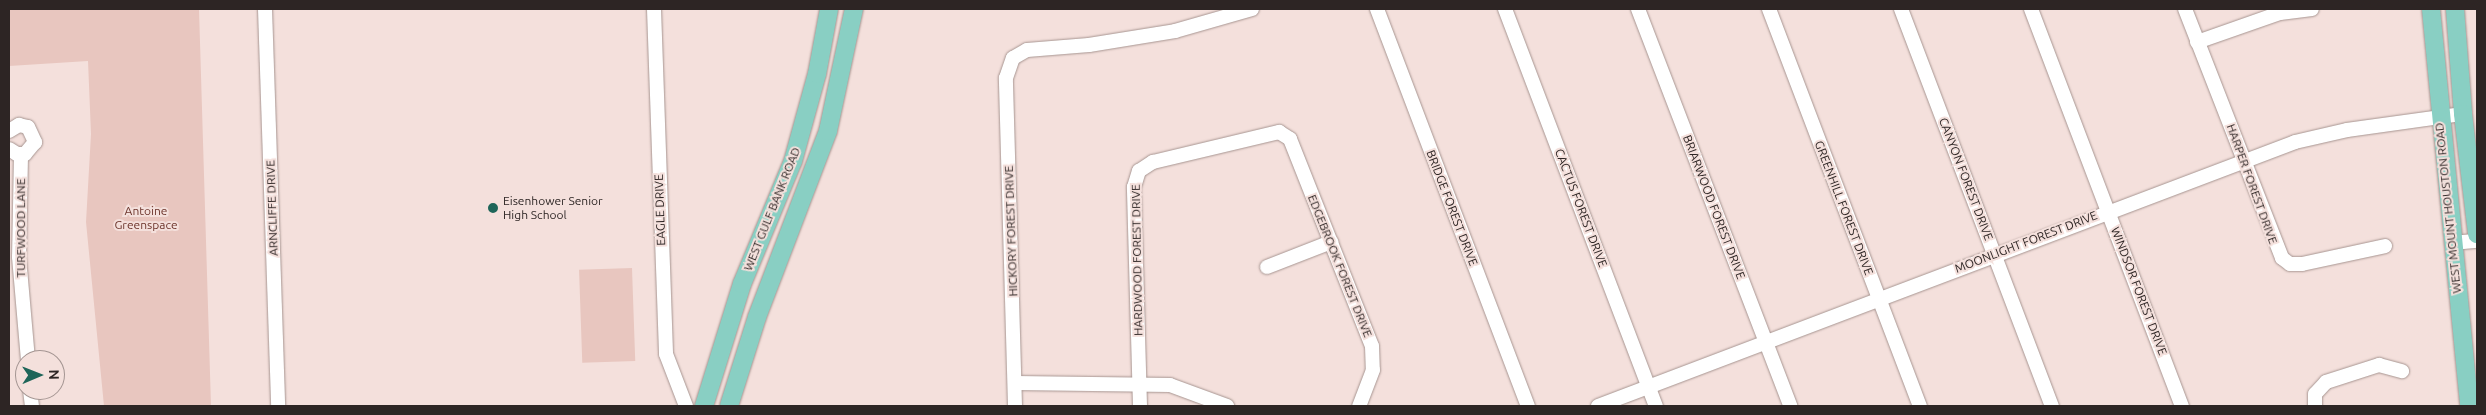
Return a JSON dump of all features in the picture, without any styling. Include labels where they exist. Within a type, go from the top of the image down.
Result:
[{"type":"main road","name":"WEST GULF BANK ROAD","points":[[704,406],[726,329],[793,161],[817,74],[829,9]]},
{"type":"main road","name":"WEST GULF BANK ROAD","points":[[729,406],[749,340],[828,131],[854,9]]},
{"type":"main road","name":"WEST MOUNT HOUSTON ROAD","points":[[2431,9],[2439,116],[2469,406]]},
{"type":"main road","name":"WEST MOUNT HOUSTON ROAD","points":[[2455,9],[2463,114],[2477,234]]},
{"type":"main road","points":[[726,329],[749,340]]},
{"type":"street","name":"ARNCLIFFE DRIVE","points":[[266,9],[278,406]]},
{"type":"street","name":"EAGLE DRIVE","points":[[654,9],[666,354],[686,406]]},
{"type":"street","name":"HICKORY FOREST DRIVE","points":[[1015,406],[1006,78],[1013,58],[1027,50],[1089,45],[1166,32],[1252,9]]},
{"type":"street","name":"BRIDGE FOREST DRIVE","points":[[1377,9],[1528,406]]},
{"type":"street","name":"CACTUS FOREST DRIVE","points":[[1505,9],[1656,406]]},
{"type":"street","name":"BRIARWOOD FOREST DRIVE","points":[[1638,9],[1790,406]]},
{"type":"street","name":"GREENHILL FOREST DRIVE","points":[[1769,9],[1920,406]]},
{"type":"street","name":"CANYON FOREST DRIVE","points":[[1901,9],[2052,406]]},
{"type":"street","name":"WINDSOR FOREST DRIVE","points":[[2031,9],[2182,406]]},
{"type":"street","name":"HARPER FOREST DRIVE","points":[[2185,9],[2244,161],[2276,250],[2290,264],[2385,246]]},
{"type":"street","points":[[2197,42],[2280,13],[2312,9]]},
{"type":"street","name":"MOONLIGHT FOREST DRIVE","points":[[1598,406],[1994,254],[2316,136],[2439,116],[2463,114]]},
{"type":"street","name":"TURFWOOD LANE","points":[[9,131],[24,126],[34,133],[34,146],[15,152],[19,256],[27,350]]},
{"type":"street","name":"EDGEBROOK FOREST DRIVE","points":[[1280,132],[1290,138],[1372,346],[1373,370],[1359,406]]},
{"type":"street","name":"HARDWOOD FOREST DRIVE","points":[[1140,406],[1134,187],[1139,171],[1153,162],[1280,132]]},
{"type":"street","points":[[2452,244],[2477,241]]},
{"type":"street","points":[[1267,268],[1331,242]]},
{"type":"street","points":[[2315,400],[2326,382],[2379,365],[2402,371]]},
{"type":"street","points":[[1015,383],[1139,383],[1177,386],[1227,406]]},
{"type":"green space","name":"Antoine Greenspace","points":[[9,9],[199,9],[211,406],[104,406],[86,222],[91,134],[88,61],[9,66]]},
{"type":"green space","points":[[632,268],[635,361],[582,363],[579,270]]},
{"type":"place","name":"Eisenhower Senior High School","points":[[493,208]]}]
